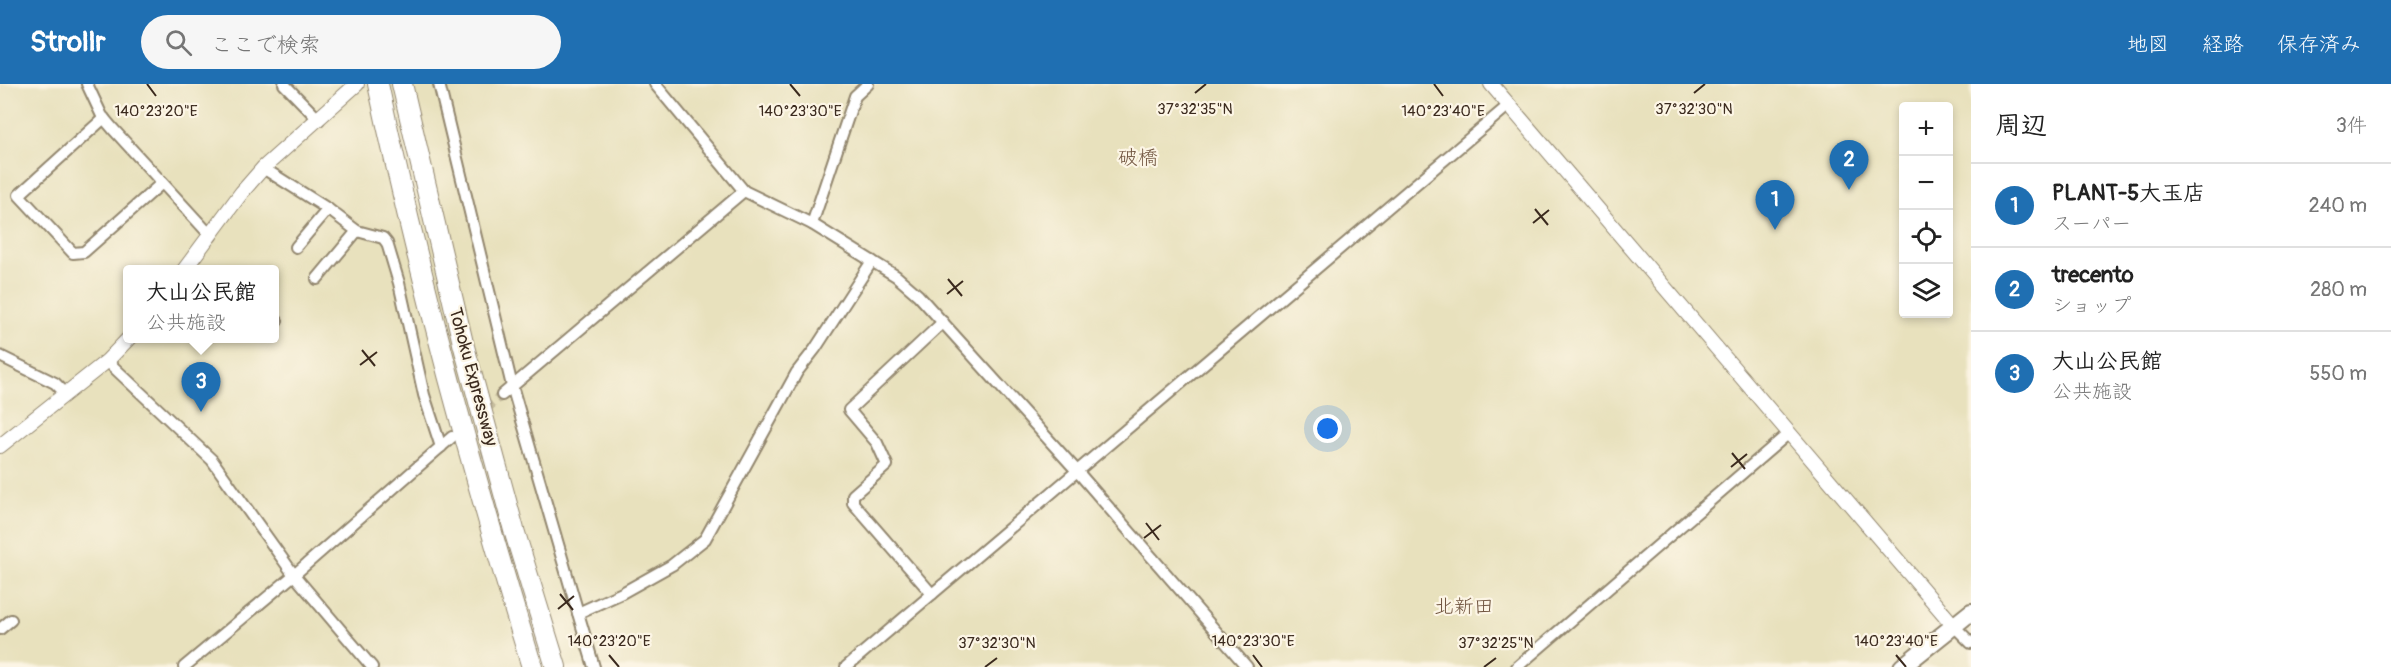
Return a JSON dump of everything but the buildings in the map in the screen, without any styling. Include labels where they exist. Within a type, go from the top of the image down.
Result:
[{"type":"highway","name":"Tohoku Expressway","points":[[378,84],[416,250],[467,450],[532,667]]},
{"type":"highway","name":"Tohoku Expressway","points":[[402,84],[463,343],[514,530],[556,667]]},
{"type":"main road","points":[[1902,667],[1971,612]]},
{"type":"street","points":[[87,84],[104,118],[211,236]]},
{"type":"street","points":[[284,84],[319,120]]},
{"type":"street","points":[[188,265],[242,192],[263,168],[357,84]]},
{"type":"street","points":[[439,84],[512,386],[594,667]]},
{"type":"street","points":[[655,84],[744,191],[812,224],[872,261],[910,289],[943,322],[1077,471],[1247,667]]},
{"type":"street","points":[[812,224],[855,96],[868,84]]},
{"type":"street","points":[[1491,84],[1954,626],[1971,643]]},
{"type":"street","points":[[846,667],[1509,105]]},
{"type":"street","points":[[104,118],[19,195],[73,253],[84,252],[162,183]]},
{"type":"street","points":[[263,168],[328,209],[357,231],[383,238],[387,243],[399,283],[424,395],[441,447]]},
{"type":"street","points":[[502,395],[744,191]]},
{"type":"street","points":[[296,246],[328,209]]},
{"type":"street","points":[[317,279],[357,231]]},
{"type":"street","points":[[578,614],[672,565],[705,539],[797,372],[815,349],[872,261]]},
{"type":"street","points":[[932,594],[853,503],[852,495],[887,465],[877,443],[849,410],[943,322]]},
{"type":"street","points":[[0,446],[107,361],[125,343]]},
{"type":"street","points":[[0,356],[55,383],[65,393]]},
{"type":"street","points":[[107,361],[212,460],[294,575],[372,667]]},
{"type":"street","points":[[1516,667],[1789,433]]},
{"type":"street","points":[[184,667],[294,575],[452,437]]},
{"type":"street","points":[[0,629],[11,620]]},
{"type":"tunnel","points":[[462,429],[502,395]]},
{"type":"place","name":"trecento","points":[[1849,190]]},
{"type":"place","name":"PLANT-5大玉店","points":[[1775,230]]},
{"type":"place","name":"大山公民館","points":[[201,412]]},
{"type":"district","name":"破橋","points":[[1138,157]]},
{"type":"district","name":"北新田","points":[[1464,606]]}]
